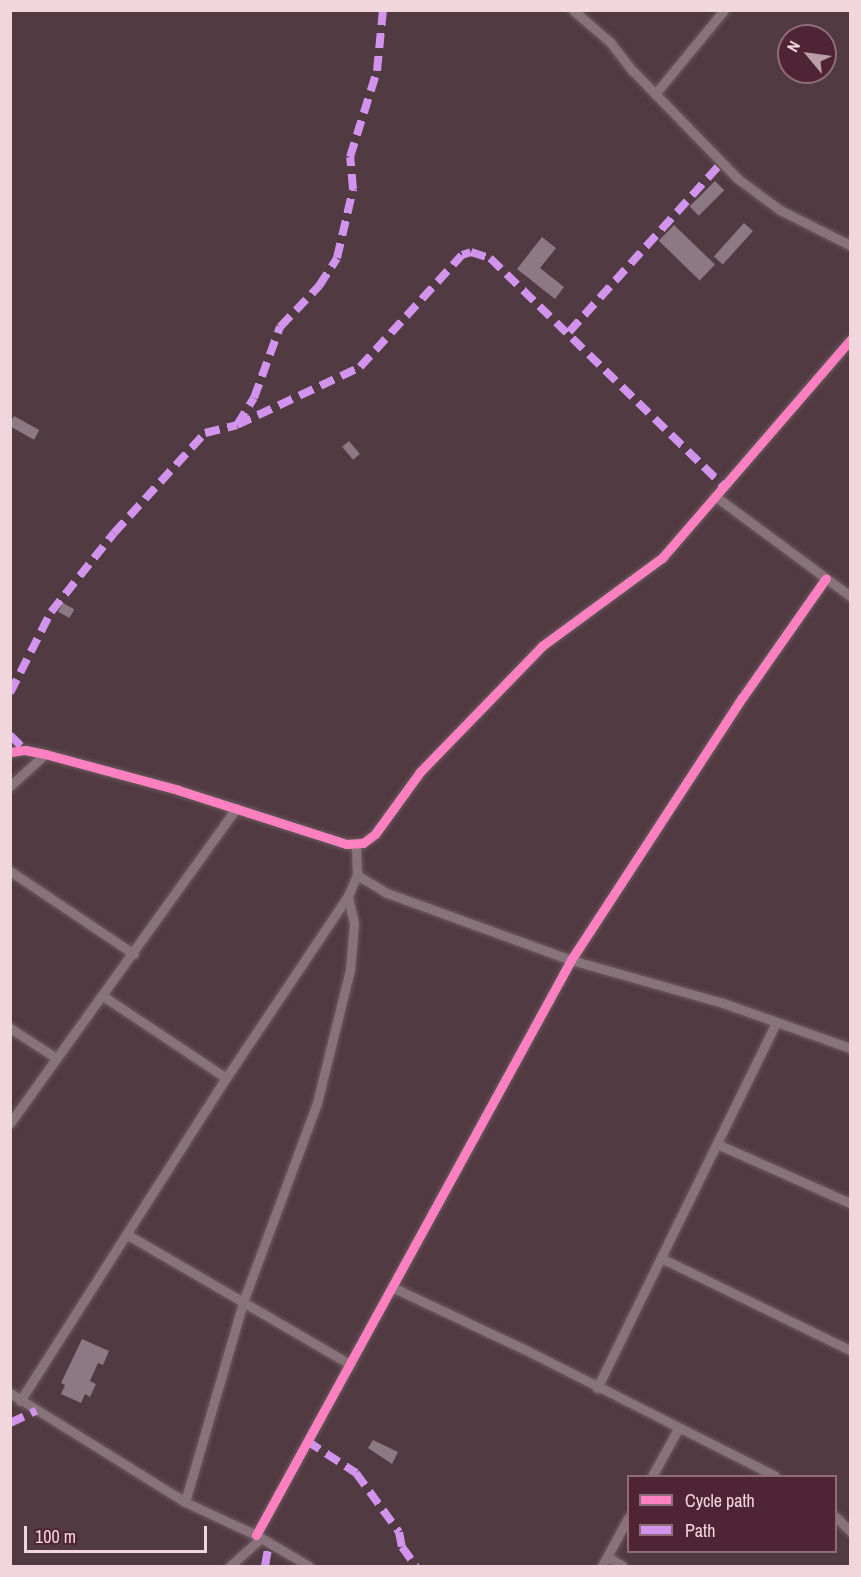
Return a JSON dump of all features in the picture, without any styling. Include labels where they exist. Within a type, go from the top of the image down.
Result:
[{"type":"street","points":[[573,10],[610,42],[655,94],[738,179],[780,210],[850,245]]},
{"type":"street","points":[[655,94],[724,10]]},
{"type":"street","points":[[10,752],[25,750],[45,754],[236,808],[356,846],[375,834],[420,772],[542,646],[662,558],[850,340]]},
{"type":"street","points":[[715,496],[850,596]]},
{"type":"street","points":[[230,1566],[258,1537],[350,1364],[572,960],[742,698],[826,578]]},
{"type":"street","points":[[10,786],[45,754]]},
{"type":"street","points":[[10,1123],[134,954],[236,808]]},
{"type":"street","points":[[20,1401],[226,1078],[348,896],[357,875],[356,846]]},
{"type":"street","points":[[10,872],[134,954]]},
{"type":"street","points":[[357,875],[387,893],[572,960],[850,1047]]},
{"type":"street","points":[[185,1502],[243,1302],[317,1103],[350,970],[354,923],[348,896]]},
{"type":"street","points":[[103,996],[226,1078]]},
{"type":"street","points":[[597,1388],[776,1022]]},
{"type":"street","points":[[10,1028],[56,1058]]},
{"type":"street","points":[[717,1144],[850,1203]]},
{"type":"street","points":[[128,1235],[350,1364]]},
{"type":"street","points":[[661,1258],[850,1350]]},
{"type":"street","points":[[392,1287],[773,1475]]},
{"type":"street","points":[[10,1393],[185,1502],[258,1537],[309,1566]]},
{"type":"street","points":[[652,1475],[678,1429]]},
{"type":"street","points":[[837,1518],[850,1531]]},
{"type":"street","points":[[602,1566],[627,1520]]},
{"type":"street","points":[[608,1557],[623,1566]]},
{"type":"building","points":[[715,181],[724,190],[699,216],[690,206]]},
{"type":"building","points":[[744,223],[753,231],[723,264],[714,256]]},
{"type":"building","points":[[674,225],[715,265],[700,280],[659,241]]},
{"type":"building","points":[[542,237],[556,248],[540,268],[564,287],[555,299],[517,269]]},
{"type":"building","points":[[14,416],[39,430],[34,440],[10,426]]},
{"type":"building","points":[[349,441],[360,454],[353,460],[342,447]]},
{"type":"building","points":[[63,603],[74,609],[70,618],[58,612]]},
{"type":"building","points":[[82,1339],[109,1351],[103,1365],[98,1363],[90,1381],[96,1384],[90,1397],[85,1394],[81,1403],[61,1394],[65,1385],[61,1383]]},
{"type":"building","points":[[373,1440],[398,1452],[392,1464],[368,1448]]},
{"type":"marked path","points":[[237,425],[254,398],[280,327],[319,286],[337,258],[353,189],[350,157],[377,71],[383,10]]},
{"type":"marked path","points":[[569,332],[721,163]]},
{"type":"marked path","points":[[10,693],[51,612],[114,533],[205,433],[237,425],[360,367],[462,255],[471,252],[490,258],[724,486]]},
{"type":"marked path","points":[[10,735],[25,750]]},
{"type":"marked path","points":[[10,1423],[36,1411]]},
{"type":"marked path","points":[[307,1441],[356,1473],[399,1532],[402,1547],[416,1566]]},
{"type":"marked path","points":[[265,1566],[269,1543]]},
{"type":"cycle path","points":[[10,752],[25,750],[45,754],[178,790],[346,844],[363,843],[375,834],[420,772],[542,646],[662,558],[850,340]]},
{"type":"cycle path","points":[[256,1535],[571,960],[742,698],[826,578]]}]
